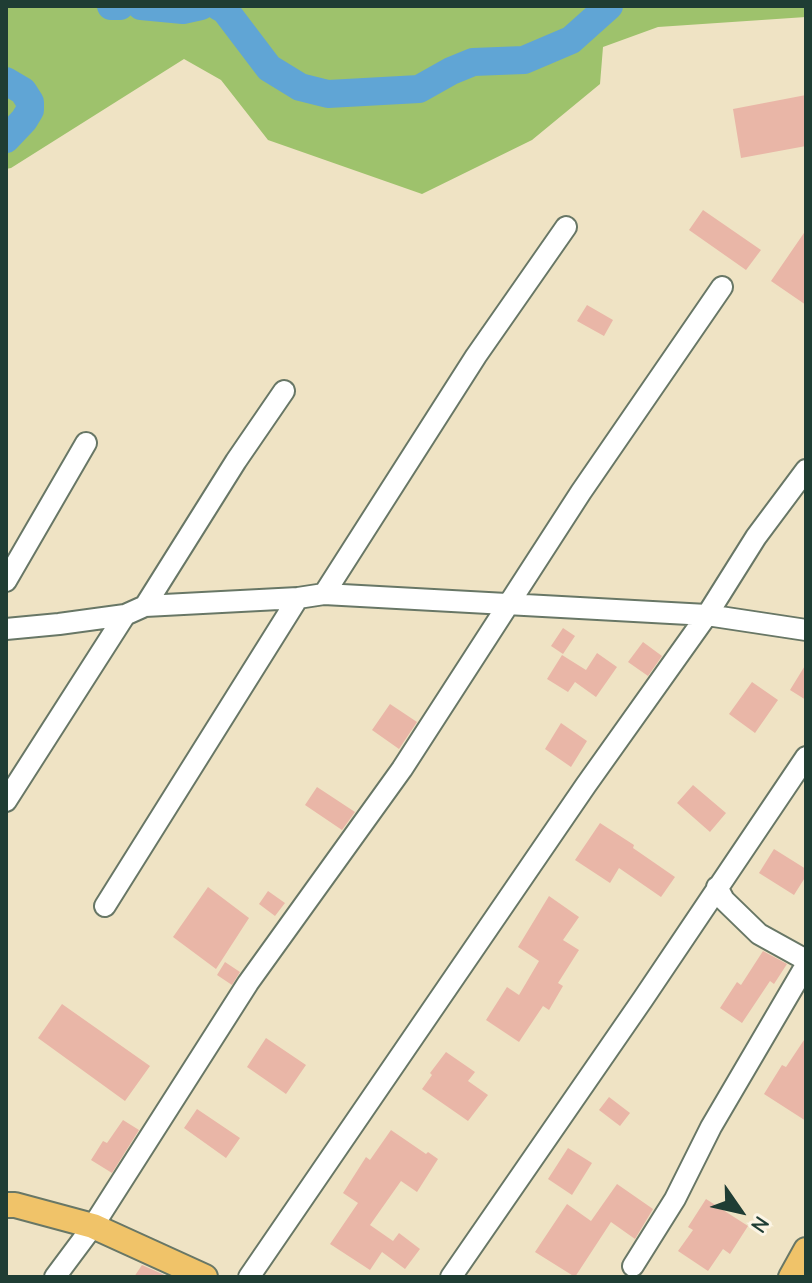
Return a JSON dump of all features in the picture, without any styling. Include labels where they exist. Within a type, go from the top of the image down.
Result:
[{"type":"main road","points":[[6,1205],[93,1226],[205,1277]]},
{"type":"main road","points":[[791,1277],[806,1250]]},
{"type":"street","points":[[324,594],[476,356],[566,227]]},
{"type":"street","points":[[55,1277],[93,1226],[248,983],[402,769],[638,407],[722,287]]},
{"type":"street","points":[[145,606],[284,391]]},
{"type":"street","points":[[6,581],[86,443]]},
{"type":"street","points":[[249,1277],[586,785],[707,615],[756,537],[806,470]]},
{"type":"street","points":[[6,629],[125,615],[145,606],[324,594],[707,615],[806,630]]},
{"type":"street","points":[[105,906],[298,598]]},
{"type":"street","points":[[6,801],[125,615]]},
{"type":"street","points":[[451,1277],[806,757]]},
{"type":"street","points":[[633,1266],[675,1199],[711,1127],[806,963],[759,934],[724,900],[717,887]]},
{"type":"green space","points":[[6,6],[806,6],[806,17],[658,27],[603,47],[600,84],[532,140],[422,194],[268,140],[221,80],[184,59],[6,169]]},
{"type":"building","points":[[806,95],[806,146],[741,158],[733,109]]},
{"type":"building","points":[[703,210],[761,250],[746,270],[689,230]]},
{"type":"building","points":[[806,230],[806,305],[771,281]]},
{"type":"building","points":[[587,305],[613,320],[604,336],[577,321]]},
{"type":"building","points":[[563,628],[575,636],[563,654],[551,646]]},
{"type":"building","points":[[643,642],[662,656],[648,676],[628,662]]},
{"type":"building","points":[[597,653],[617,667],[596,697],[575,682],[568,692],[547,679],[562,655],[586,670]]},
{"type":"building","points":[[806,664],[806,700],[790,690]]},
{"type":"building","points":[[752,682],[778,700],[755,733],[729,714]]},
{"type":"building","points":[[390,704],[417,722],[399,749],[372,730]]},
{"type":"building","points":[[561,723],[587,741],[571,767],[545,749]]},
{"type":"building","points":[[693,785],[726,813],[710,832],[677,803]]},
{"type":"building","points":[[317,787],[355,812],[342,830],[305,805]]},
{"type":"building","points":[[600,823],[675,877],[661,897],[619,868],[610,883],[575,860]]},
{"type":"building","points":[[774,849],[806,869],[806,876],[794,895],[759,873]]},
{"type":"building","points":[[208,887],[249,918],[216,969],[173,937]]},
{"type":"building","points":[[268,891],[285,903],[275,916],[259,904]]},
{"type":"building","points":[[549,896],[579,917],[563,940],[579,950],[558,983],[563,986],[549,1010],[543,1006],[519,1042],[486,1020],[507,987],[519,995],[539,961],[518,947]]},
{"type":"building","points":[[763,951],[787,964],[774,984],[770,981],[742,1023],[720,1008],[737,982],[741,985]]},
{"type":"building","points":[[225,962],[240,972],[232,985],[217,975]]},
{"type":"building","points":[[62,1004],[150,1066],[125,1101],[38,1038]]},
{"type":"building","points":[[806,1037],[806,1121],[764,1094],[782,1065],[786,1067]]},
{"type":"building","points":[[266,1038],[306,1065],[286,1094],[247,1067]]},
{"type":"building","points":[[446,1052],[475,1072],[468,1081],[488,1095],[468,1121],[422,1089]]},
{"type":"building","points":[[609,1097],[630,1113],[620,1126],[599,1110]]},
{"type":"building","points":[[197,1109],[240,1138],[226,1158],[184,1128]]},
{"type":"building","points":[[123,1120],[139,1130],[112,1173],[91,1160],[103,1141],[107,1143]]},
{"type":"building","points":[[391,1130],[438,1159],[417,1192],[401,1181],[370,1225],[393,1241],[399,1233],[420,1249],[405,1269],[382,1252],[370,1270],[330,1244],[358,1203],[343,1193],[366,1157],[370,1160]]},
{"type":"building","points":[[568,1148],[592,1163],[572,1195],[548,1179]]},
{"type":"building","points":[[617,1184],[653,1209],[635,1239],[611,1222],[575,1277],[535,1252],[567,1204],[591,1221]]},
{"type":"building","points":[[706,1199],[748,1226],[730,1254],[723,1249],[708,1271],[678,1251],[693,1230],[688,1227]]},
{"type":"building","points":[[142,1265],[169,1277],[134,1277]]},
{"type":"waterway","points":[[111,6],[120,6]]},
{"type":"waterway","points":[[141,6],[183,10],[201,6]]},
{"type":"waterway","points":[[218,6],[225,10],[269,68],[300,87],[328,94],[419,89],[473,62],[524,60],[571,40],[609,6]]},
{"type":"waterway","points":[[6,81],[23,91],[30,102],[30,110],[24,120],[6,139]]}]
